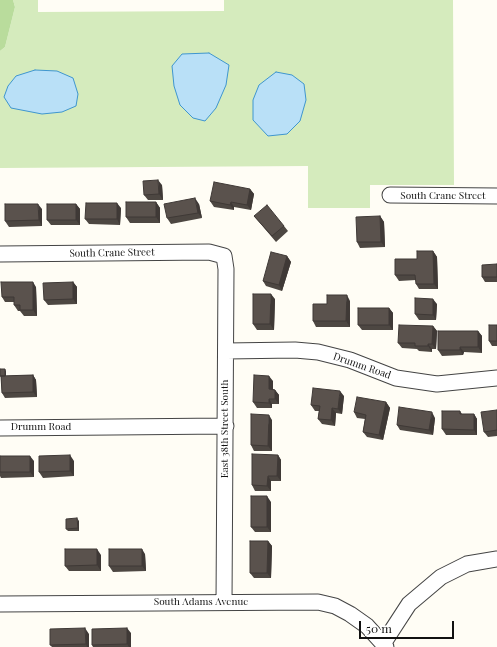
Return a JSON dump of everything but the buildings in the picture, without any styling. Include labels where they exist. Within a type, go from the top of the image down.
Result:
[{"type":"street","name":"South Crane Street","points":[[390,195],[497,196]]},
{"type":"street","name":"South Crane Street","points":[[0,254],[209,252],[224,256]]},
{"type":"street","name":"East 38th Street South","points":[[224,256],[226,269],[224,602]]},
{"type":"street","name":"Drumm Road","points":[[226,351],[295,350],[318,352],[350,360],[396,378],[437,384],[497,378]]},
{"type":"street","name":"Drumm Road","points":[[0,428],[226,426]]},
{"type":"street","points":[[384,645],[409,604],[441,577],[467,564],[497,559]]},
{"type":"street","name":"South Adams Avenue","points":[[0,604],[318,602],[335,606],[350,614],[367,626],[384,645]]},
{"type":"green space","points":[[0,0],[13,0],[15,7],[5,47],[0,51]]},
{"type":"green space","points":[[13,0],[38,0],[38,12],[224,11],[224,0],[453,0],[454,185],[370,185],[370,208],[308,208],[308,166],[0,168],[0,51],[5,47],[15,7]]},
{"type":"water","points":[[209,53],[229,65],[226,85],[216,108],[205,121],[193,118],[180,105],[174,86],[172,66],[182,54]]},
{"type":"water","points":[[35,70],[57,71],[73,78],[78,94],[76,106],[62,112],[42,114],[11,108],[4,97],[8,86],[16,76]]},
{"type":"water","points":[[276,72],[292,75],[304,84],[306,100],[300,121],[287,134],[268,136],[253,120],[253,100],[259,85]]}]
